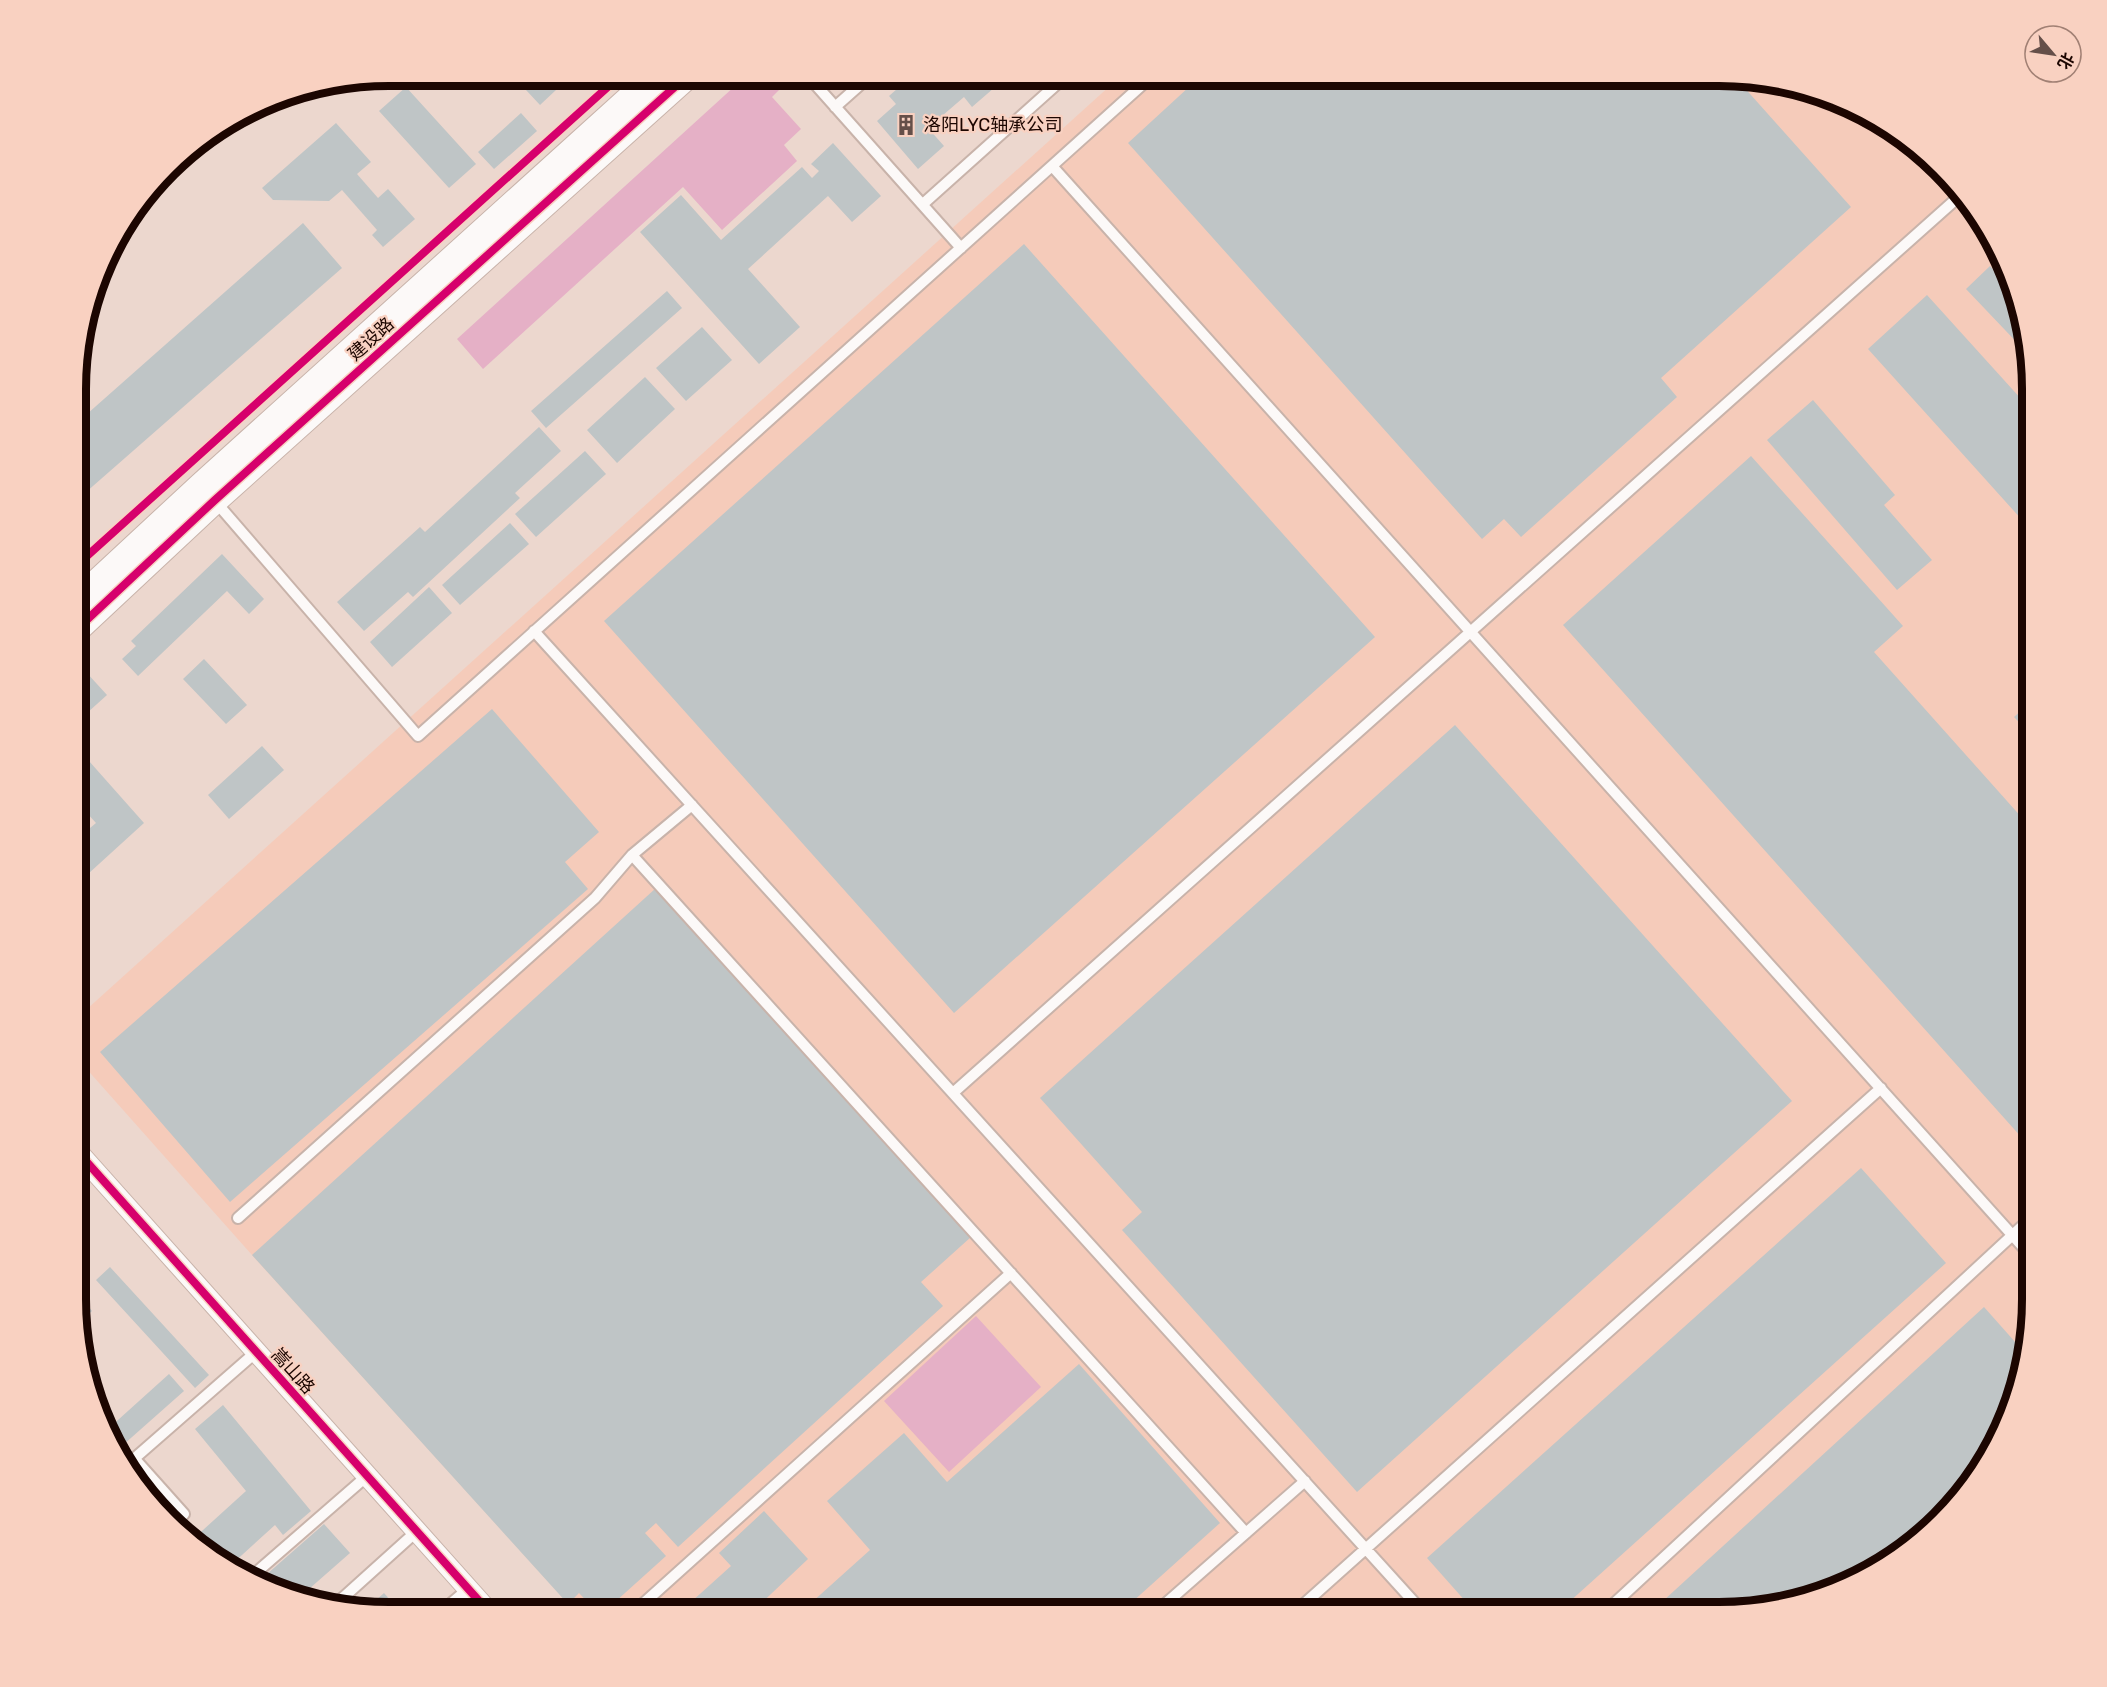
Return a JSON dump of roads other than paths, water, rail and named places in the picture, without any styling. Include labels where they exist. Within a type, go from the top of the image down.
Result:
[{"type":"street","name":"建设路","points":[[85,621],[208,492],[645,85]]},
{"type":"street","name":"建设路","points":[[85,594],[208,492],[676,85]]},
{"type":"street","name":"嵩山路","points":[[85,1167],[464,1593],[476,1602]]},
{"type":"street","name":"嵩山路","points":[[464,1593],[468,1602]]},
{"type":"lane","points":[[816,85],[961,248]]},
{"type":"lane","points":[[835,107],[860,85]]},
{"type":"lane","points":[[923,204],[1056,85]]},
{"type":"lane","points":[[208,492],[418,736],[1052,166],[1135,85]]},
{"type":"lane","points":[[1052,166],[2022,1246]]},
{"type":"lane","points":[[953,1093],[1955,200]]},
{"type":"lane","points":[[534,631],[1414,1602]]},
{"type":"lane","points":[[238,1218],[595,898],[632,855],[692,805]]},
{"type":"lane","points":[[632,855],[1246,1533]]},
{"type":"lane","points":[[1306,1602],[1881,1088]]},
{"type":"lane","points":[[1616,1602],[2022,1226]]},
{"type":"lane","points":[[645,1602],[1011,1273]]},
{"type":"lane","points":[[132,1460],[252,1356]]},
{"type":"lane","points":[[137,1467],[184,1514],[180,1518]]},
{"type":"lane","points":[[258,1571],[363,1479]]},
{"type":"lane","points":[[1167,1602],[1305,1481]]},
{"type":"lane","points":[[343,1598],[412,1535]]},
{"type":"lane","points":[[453,1602],[464,1593]]},
{"type":"place","name":"洛阳LYC轴承公司","points":[[906,125]]}]
